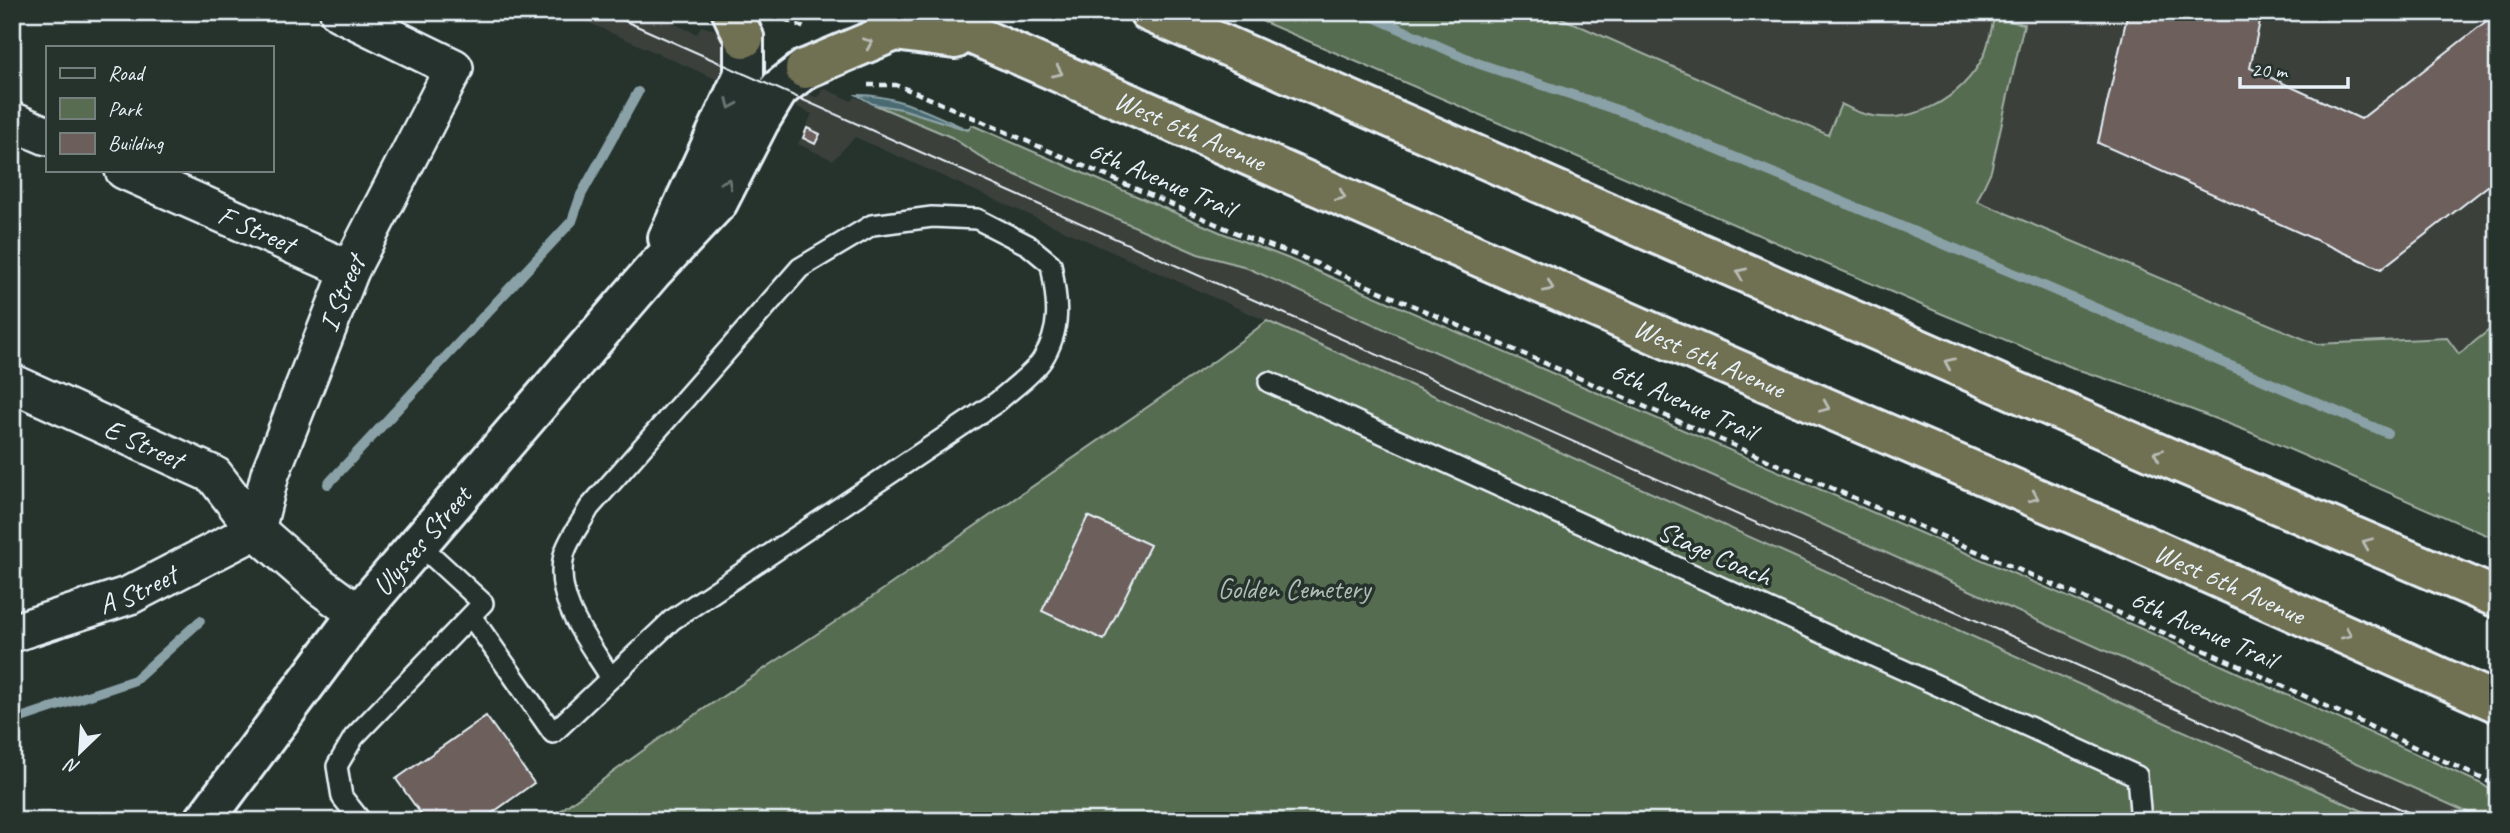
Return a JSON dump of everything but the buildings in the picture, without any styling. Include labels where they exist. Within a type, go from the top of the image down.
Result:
[{"type":"highway","name":"West 6th Avenue","points":[[921,12],[2120,534],[2498,703]]},
{"type":"highway","points":[[1149,12],[1785,292],[2498,598]]},
{"type":"highway","points":[[805,69],[895,31],[995,45]]},
{"type":"highway","points":[[2406,559],[2498,576]]},
{"type":"street","name":"I Street","points":[[256,530],[270,474],[350,270],[454,68],[339,12]]},
{"type":"street","name":"Ulysses Street","points":[[652,272],[744,74],[749,21]]},
{"type":"street","name":"Ulysses Street","points":[[204,821],[358,614],[652,272],[718,202],[779,89],[805,69]]},
{"type":"street","points":[[12,121],[46,136]]},
{"type":"street","name":"F Street","points":[[129,172],[350,270]]},
{"type":"street","name":"E Street","points":[[12,383],[214,475],[256,530],[320,586],[358,614]]},
{"type":"street","name":"A Street","points":[[12,634],[130,595],[256,530]]},
{"type":"lane","points":[[471,616],[553,733],[673,620],[998,402],[1042,361],[1055,329],[1058,306],[1051,264],[1028,245],[977,219],[932,217],[872,225],[800,268],[589,508],[564,554],[561,585],[575,618],[611,678]]},
{"type":"lane","name":"Stage Coach","points":[[1269,382],[2137,776],[2141,821]]},
{"type":"lane","points":[[361,821],[342,797],[337,766],[354,737],[483,603],[419,544]]},
{"type":"path","points":[[749,21],[814,32]]},
{"type":"path","name":"6th Avenue Trail","points":[[860,86],[896,85],[917,93],[1248,238],[1299,256],[2227,660],[2498,786]]},
{"type":"shaded area","points":[[564,12],[648,12],[697,34],[701,26],[725,33],[727,58],[818,98],[823,88],[852,101],[855,97],[951,137],[993,165],[1198,254],[1243,266],[2487,821],[2385,821],[855,137],[833,160],[798,144],[812,114],[728,75],[725,83]]},
{"type":"shaded area","points":[[1548,12],[2498,12],[2498,421],[1977,201]]},
{"type":"green space","points":[[1241,12],[1548,12],[1828,135],[1841,104],[1879,117],[1898,117],[1933,106],[1963,84],[1975,70],[1986,51],[1994,18],[2024,24],[1991,171],[1977,201],[2316,344],[2447,338],[2459,354],[2498,323],[2498,540],[2247,431],[2146,392],[2076,369],[1940,313]]},
{"type":"green space","points":[[873,104],[902,109],[968,130],[972,125],[1222,233],[1287,258],[2153,634],[2482,784],[2498,795],[2498,821],[2487,821],[1243,266],[1198,254],[993,165],[951,137]]},
{"type":"green space","name":"Golden Cemetery","points":[[1267,321],[2385,821],[546,821],[663,736],[862,604],[1217,359]]},
{"type":"water","points":[[857,95],[901,102],[969,130],[902,109],[873,104]]},
{"type":"waterway","points":[[1362,12],[1477,63],[1638,117],[2023,277],[2387,433]]},
{"type":"waterway","points":[[328,484],[572,221],[581,195],[638,92]]},
{"type":"waterway","points":[[12,721],[135,680],[200,621]]},
{"type":"tram line","points":[[605,12],[2428,821]]}]
